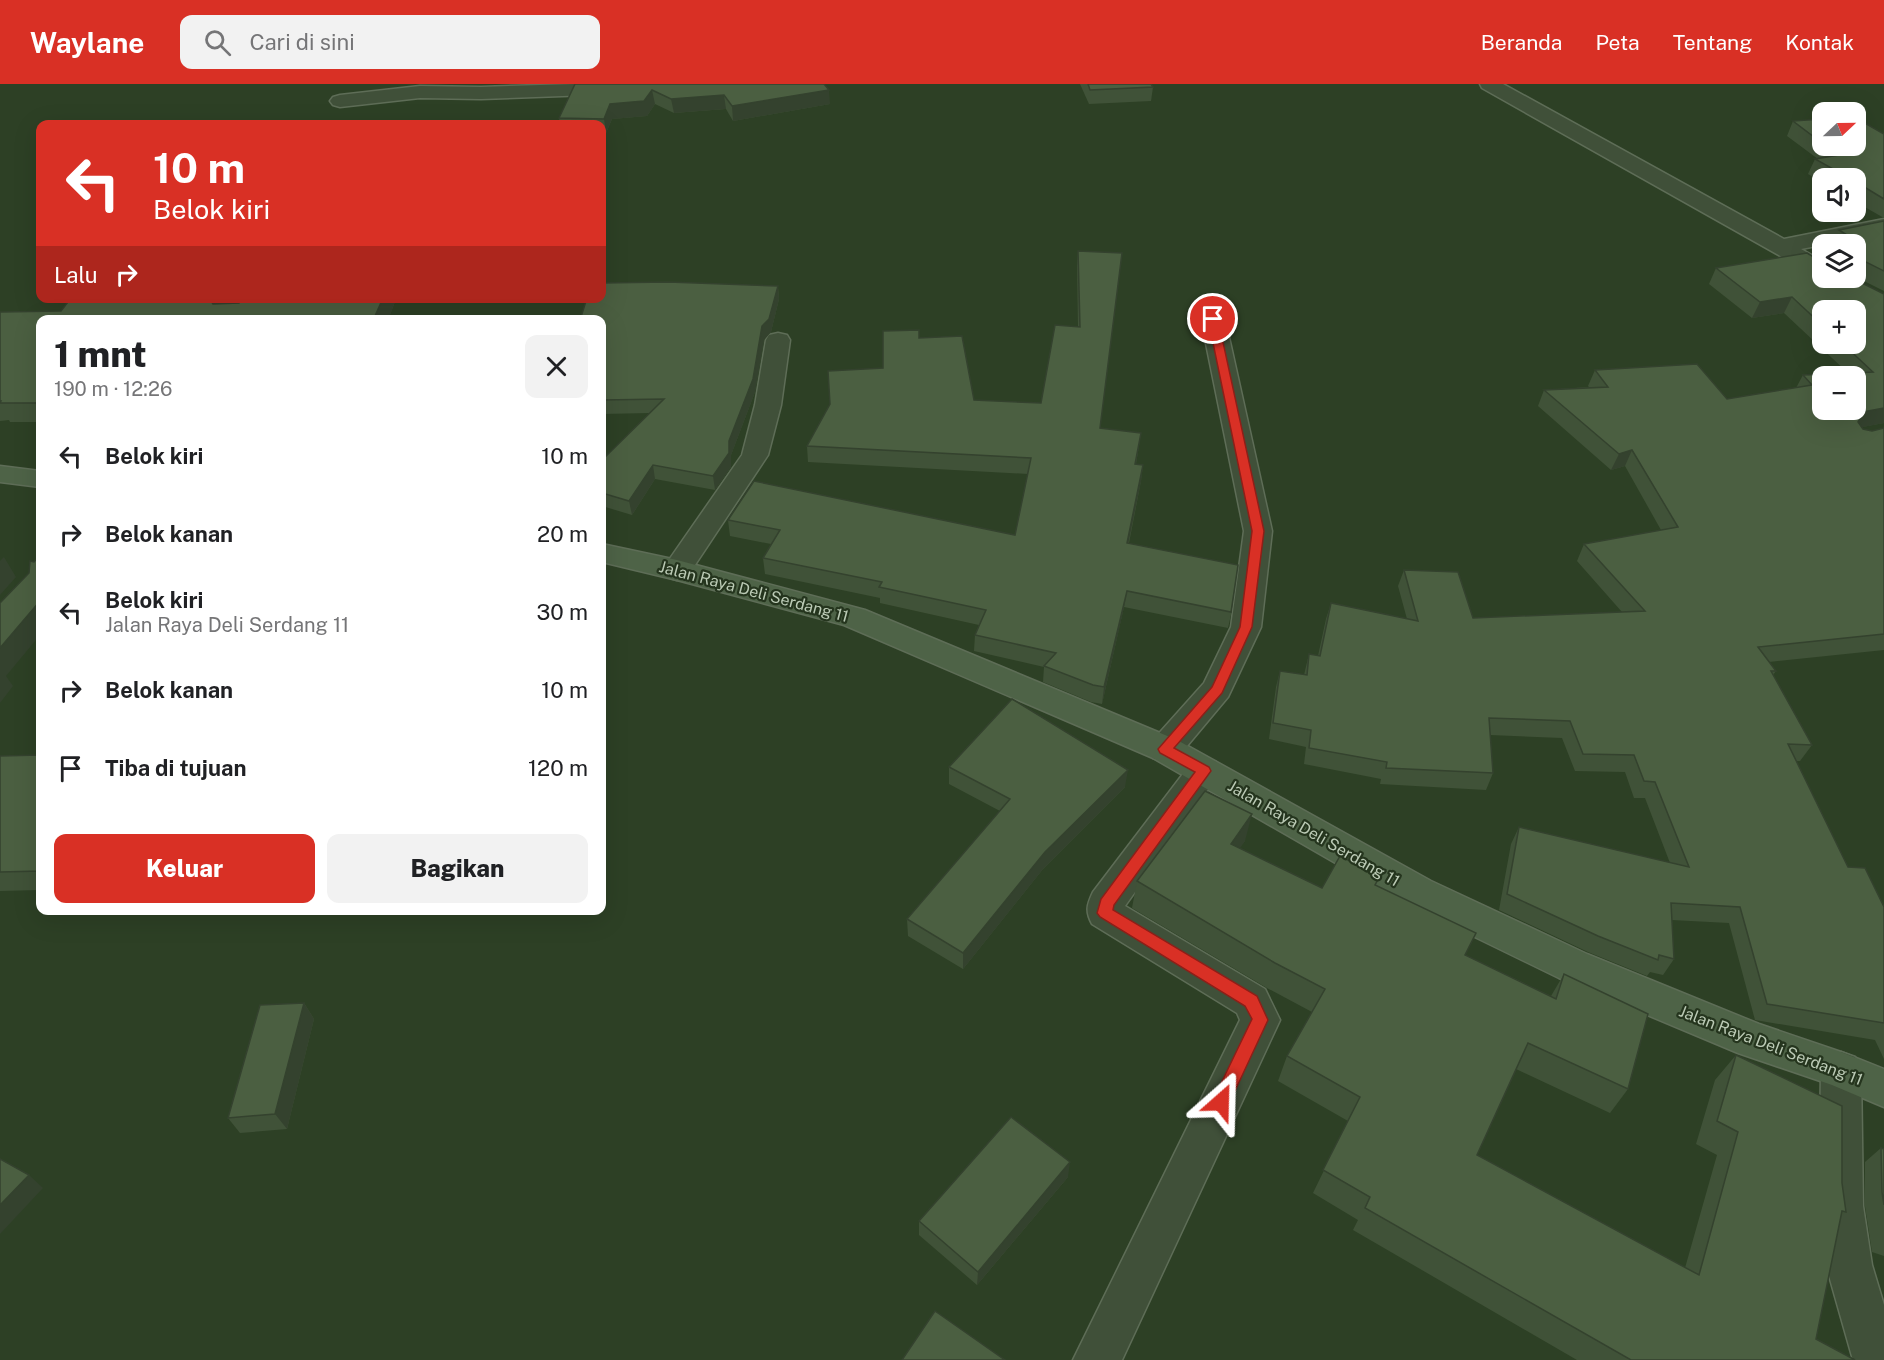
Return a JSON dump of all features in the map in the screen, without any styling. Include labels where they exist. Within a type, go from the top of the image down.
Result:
[{"type":"street","points":[[1489,84],[1812,265]]},
{"type":"street","points":[[340,100],[420,92],[484,89],[626,88]]},
{"type":"street","points":[[1779,247],[1884,226]]},
{"type":"street","points":[[1165,749],[1217,689],[1246,627],[1258,531],[1213,319]]},
{"type":"street","points":[[677,570],[755,455],[768,405],[778,340]]},
{"type":"street","points":[[0,474],[36,478]]},
{"type":"street","name":"Jalan Raya Deli Serdang 11","points":[[606,554],[854,616],[1165,749],[1418,892],[1573,966],[1752,1041],[1841,1070],[1884,1088]]},
{"type":"street","points":[[1097,1360],[1260,1020],[1251,1001],[1105,913],[1106,903],[1204,771]]},
{"type":"street","points":[[1841,1070],[1841,1206],[1849,1265],[1877,1360]]},
{"type":"building","points":[[575,84],[824,84],[829,90],[732,106],[724,95],[671,99],[652,90],[644,101],[610,104],[604,119],[559,118]]},
{"type":"building","points":[[1088,84],[1151,84],[1153,87],[1090,90]]},
{"type":"building","points":[[1812,120],[1812,135],[1793,121]]},
{"type":"building","points":[[1866,124],[1884,134],[1884,199],[1866,188],[1866,168],[1831,168],[1815,159],[1833,156],[1866,156]]},
{"type":"building","points":[[1884,221],[1884,271],[1866,262],[1866,234],[1845,234],[1839,230]]},
{"type":"building","points":[[1078,251],[1122,253],[1100,428],[1141,433],[1135,464],[1143,465],[1127,543],[1238,565],[1231,612],[1127,591],[1104,687],[1093,685],[1044,666],[1056,653],[975,635],[986,610],[879,587],[882,582],[763,558],[780,530],[728,520],[754,481],[1015,535],[1031,458],[807,446],[830,404],[828,371],[883,368],[883,331],[919,330],[919,338],[962,336],[974,400],[1041,403],[1055,325],[1080,327]]},
{"type":"building","points":[[1807,253],[1812,256],[1812,288],[1866,288],[1866,285],[1884,294],[1884,408],[1866,411],[1866,372],[1873,372],[1854,354],[1866,354],[1866,300],[1812,300],[1812,316],[1792,297],[1760,302],[1716,268]]},
{"type":"building","points":[[668,282],[778,286],[769,319],[762,326],[753,379],[729,441],[729,453],[713,476],[653,465],[629,501],[606,494],[606,456],[664,399],[606,400],[606,315],[582,315],[585,303],[606,303],[606,283]]},
{"type":"building","points":[[67,303],[381,303],[375,315],[36,315],[36,403],[0,403],[0,312],[61,311]]},
{"type":"building","points":[[1697,364],[1727,399],[1812,385],[1812,420],[1859,420],[1863,429],[1872,431],[1884,428],[1884,634],[1758,647],[1776,671],[1771,671],[1812,745],[1788,744],[1848,867],[1865,868],[1884,907],[1884,1023],[1767,1004],[1740,907],[1671,903],[1674,959],[1659,955],[1658,960],[1598,936],[1507,894],[1519,827],[1689,867],[1655,782],[1644,781],[1634,755],[1583,754],[1570,721],[1489,718],[1493,773],[1386,768],[1387,762],[1309,748],[1311,730],[1273,723],[1280,671],[1307,675],[1309,654],[1320,656],[1331,603],[1418,621],[1404,570],[1458,572],[1473,618],[1645,611],[1584,544],[1678,527],[1632,450],[1619,454],[1544,390],[1608,387],[1595,370]]},
{"type":"building","points":[[1803,375],[1812,375],[1812,385]]},
{"type":"building","points":[[36,560],[36,606],[0,648],[0,603],[29,573],[30,561],[34,562]]},
{"type":"building","points":[[1012,699],[1128,770],[1045,852],[963,953],[907,919],[1010,799],[949,767]]},
{"type":"building","points":[[36,755],[36,871],[0,872],[0,756]]},
{"type":"building","points":[[1205,791],[1252,814],[1231,844],[1322,888],[1340,856],[1380,876],[1375,885],[1476,933],[1465,955],[1556,999],[1564,974],[1648,1014],[1628,1089],[1528,1043],[1477,1155],[1699,1275],[1738,1132],[1717,1121],[1736,1055],[1842,1106],[1842,1183],[1846,1212],[1842,1211],[1816,1339],[1855,1360],[1631,1360],[1365,1208],[1370,1197],[1323,1170],[1360,1097],[1287,1056],[1325,989],[1275,963],[1137,881]]},
{"type":"building","points":[[304,1003],[275,1114],[228,1118],[260,1005]]},
{"type":"building","points":[[1011,1117],[1070,1162],[978,1272],[919,1221]]},
{"type":"building","points":[[1881,1148],[1884,1149],[1884,1205],[1882,1192]]},
{"type":"building","points":[[0,1159],[29,1175],[0,1205]]},
{"type":"building","points":[[935,1311],[1005,1360],[902,1360]]},
{"type":"route","points":[[1213,319],[1258,531],[1246,627],[1217,689],[1165,749],[1204,771],[1106,903],[1105,913],[1251,1001],[1260,1020],[1221,1102]]}]
